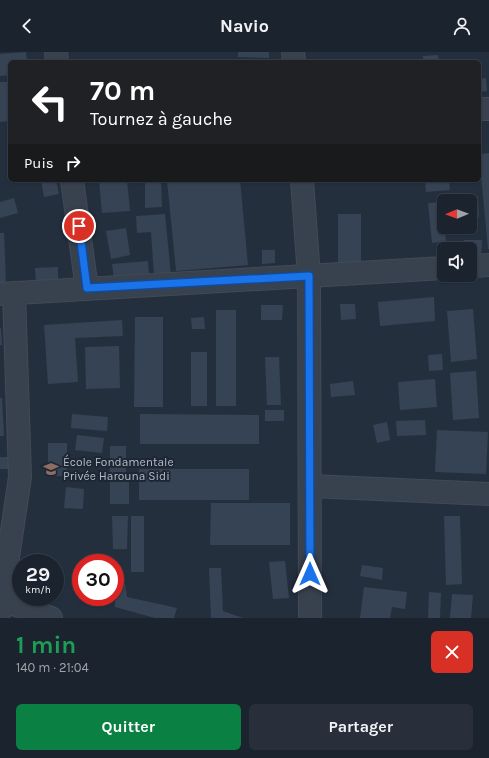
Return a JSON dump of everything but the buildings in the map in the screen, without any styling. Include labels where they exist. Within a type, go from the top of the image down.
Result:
[{"type":"street","points":[[72,182],[87,288]]},
{"type":"street","points":[[302,182],[309,276],[311,486],[310,618]]},
{"type":"street","points":[[477,266],[489,265]]},
{"type":"street","points":[[51,618],[0,603],[20,477],[7,293],[437,268]]},
{"type":"street","points":[[311,486],[489,494]]},
{"type":"place","name":"École Fondamentale Privée Harouna Sidi","points":[[51,469]]},
{"type":"route","points":[[79,226],[87,288],[309,276],[311,486],[310,574]]}]
